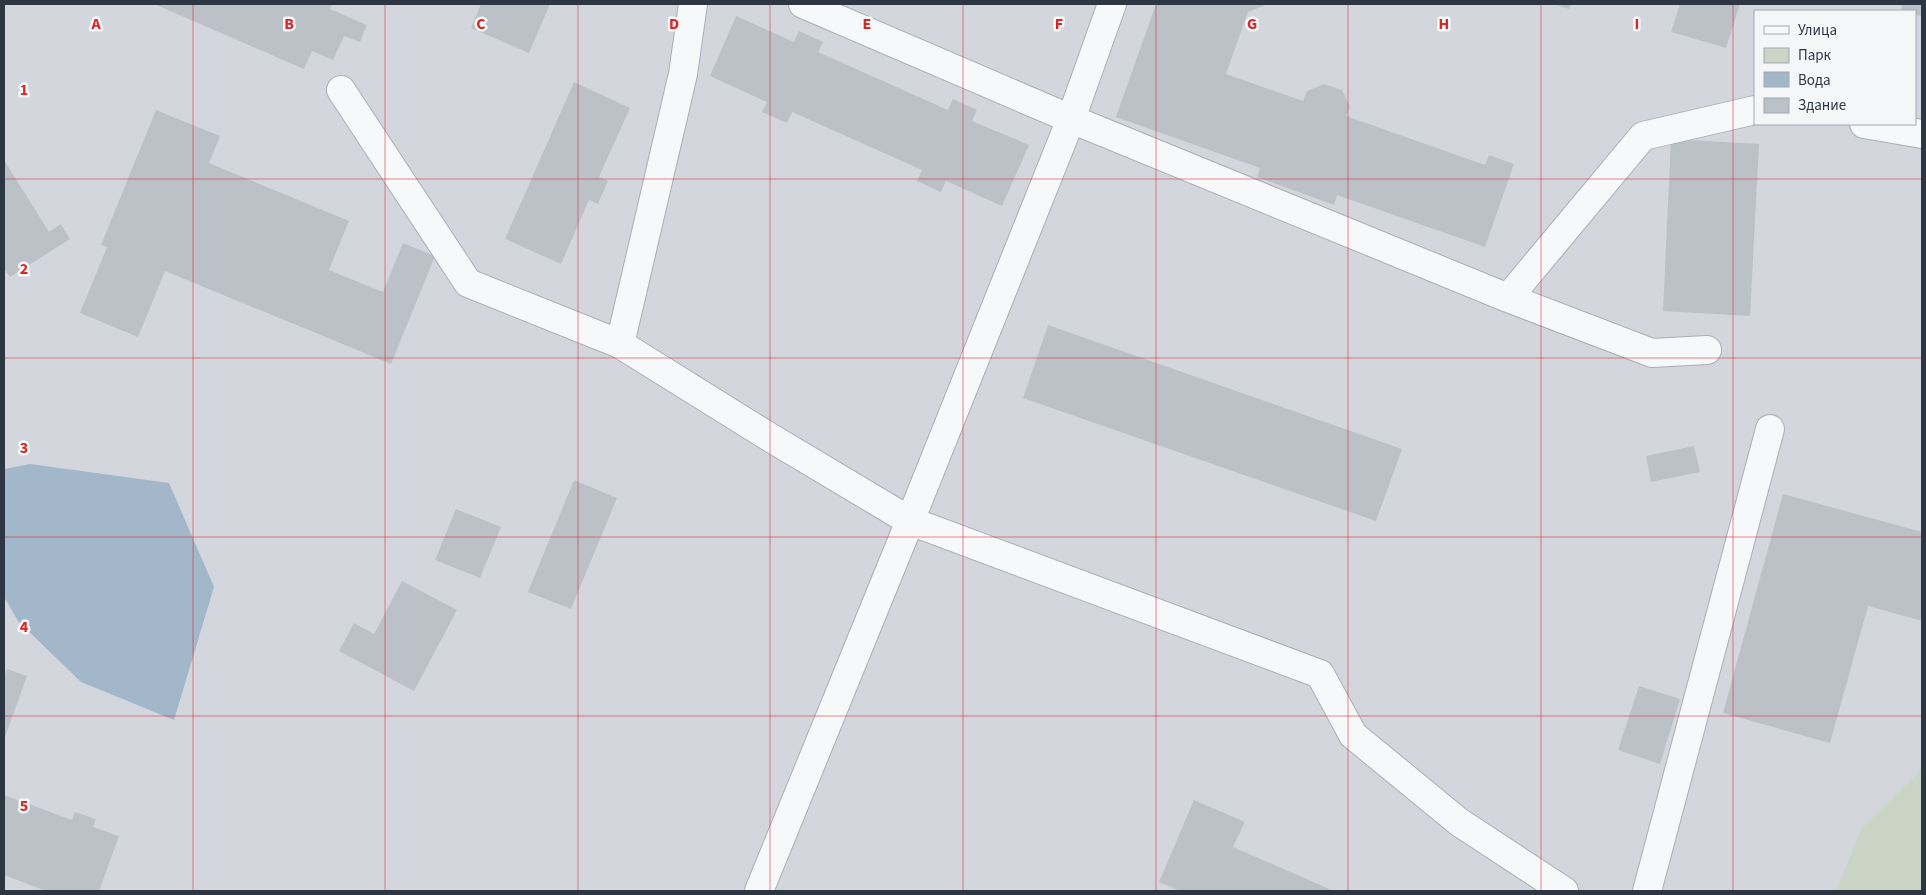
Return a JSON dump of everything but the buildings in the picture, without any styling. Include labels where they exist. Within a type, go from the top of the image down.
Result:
[{"type":"lane","points":[[620,344],[683,74],[693,4]]},
{"type":"lane","points":[[803,4],[1071,119],[1508,298],[1652,353],[1707,350]]},
{"type":"lane","points":[[759,891],[1071,119],[1112,4]]},
{"type":"lane","points":[[341,90],[468,283],[620,344],[771,438],[910,521],[1320,674],[1353,735],[1459,822],[1564,891]]},
{"type":"lane","points":[[1508,298],[1643,136],[1754,110]]},
{"type":"lane","points":[[1870,125],[1922,134]]},
{"type":"lane","points":[[1647,891],[1770,429]]},
{"type":"shaded area","points":[[4,4],[1922,4],[1922,891],[4,891]]},
{"type":"green space","points":[[1922,769],[1922,891],[1836,891],[1861,829]]},
{"type":"water","points":[[30,464],[169,483],[214,587],[174,720],[81,682],[18,621],[4,597],[4,469]]}]
